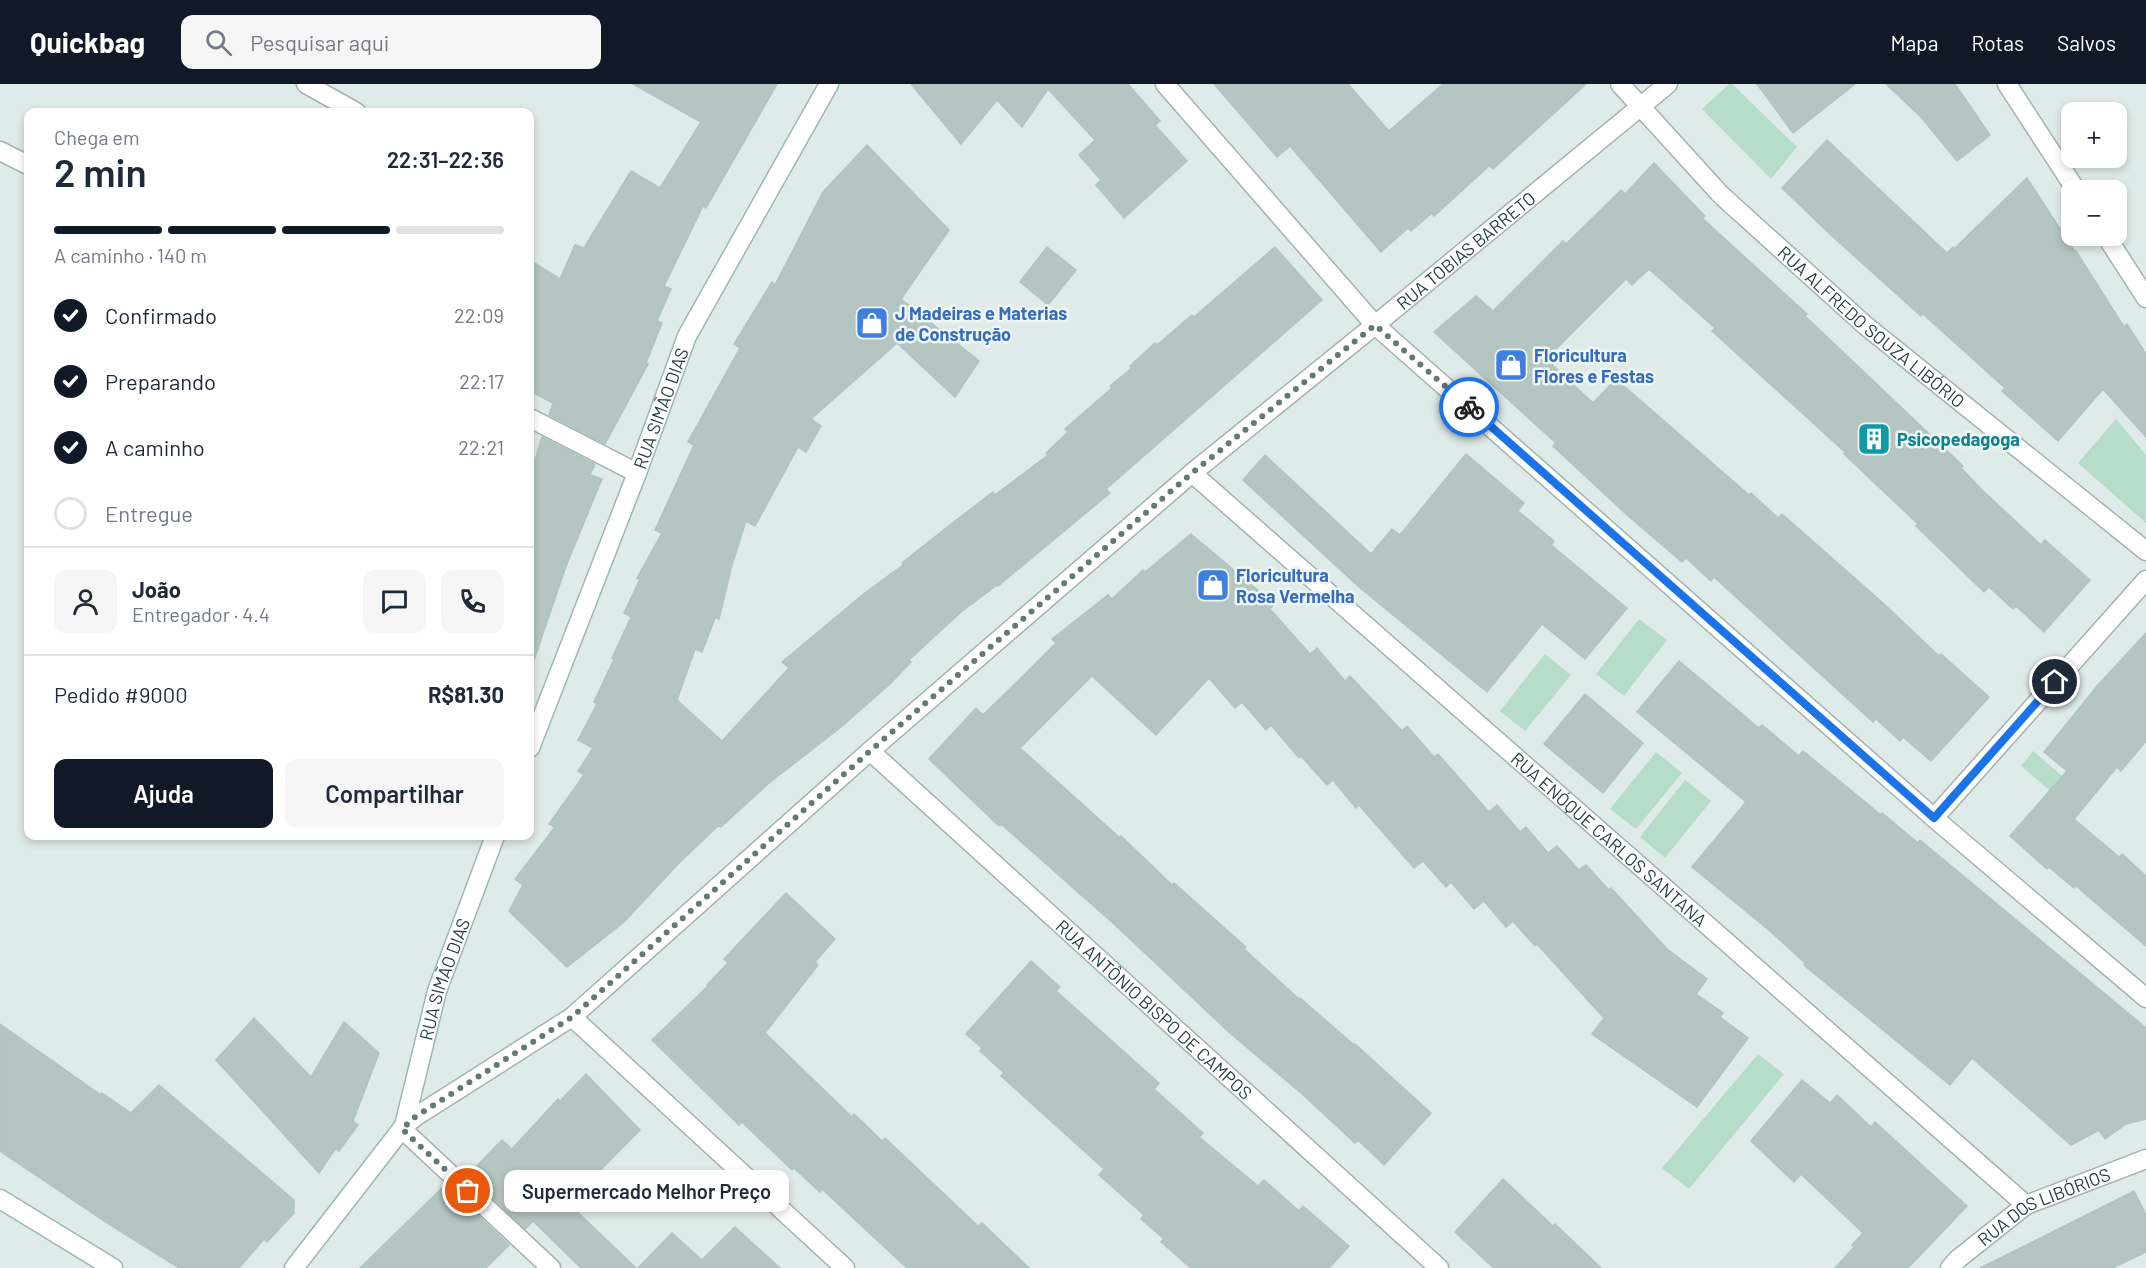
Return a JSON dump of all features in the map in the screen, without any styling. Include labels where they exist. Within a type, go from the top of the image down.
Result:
[{"type":"street","points":[[306,84],[349,108]]},
{"type":"street","name":"RUA SIMÃO DIAS","points":[[534,738],[687,336],[830,84]]},
{"type":"street","points":[[1165,84],[1375,325],[1934,818],[2146,998]]},
{"type":"street","name":"RUA ALFREDO SOUZA LIBÓRIO","points":[[1620,84],[1721,195],[1866,326],[2146,551]]},
{"type":"street","name":"RUA TOBIAS BARRETO","points":[[294,1268],[403,1128],[415,1117],[572,1017],[870,751],[1192,473],[1668,84]]},
{"type":"street","points":[[2007,84],[2069,180]]},
{"type":"street","points":[[0,151],[24,163]]},
{"type":"street","points":[[2112,246],[2146,298]]},
{"type":"street","points":[[534,420],[637,472]]},
{"type":"street","name":"RUA ENÓQUE CARLOS SANTANA","points":[[1192,473],[2026,1205]]},
{"type":"street","points":[[1934,818],[2146,580]]},
{"type":"street","name":"RUA ANTÔNIO BISPO DE CAMPOS","points":[[870,751],[1438,1268]]},
{"type":"street","name":"RUA SIMÃO DIAS","points":[[403,1128],[437,991],[494,840]]},
{"type":"street","points":[[572,1017],[844,1268]]},
{"type":"street","points":[[403,1128],[551,1268]]},
{"type":"street","name":"RUA DOS LIBÓRIOS","points":[[1950,1268],[1958,1259],[2026,1205],[2146,1158]]},
{"type":"street","points":[[0,1199],[113,1268]]},
{"type":"green space","points":[[1729,84],[1732,84],[1797,147],[1771,179],[1702,109]]},
{"type":"green space","points":[[2116,419],[2146,455],[2146,523],[2078,463]]},
{"type":"green space","points":[[1639,619],[1667,640],[1624,696],[1596,674]]},
{"type":"green space","points":[[1545,654],[1571,675],[1525,731],[1500,711]]},
{"type":"green space","points":[[2033,751],[2089,799],[2076,813],[2021,766]]},
{"type":"green space","points":[[1656,752],[1682,773],[1636,829],[1610,809]]},
{"type":"green space","points":[[1685,780],[1711,801],[1665,858],[1640,837]]},
{"type":"green space","points":[[1758,1054],[1784,1074],[1689,1189],[1662,1168]]},
{"type":"building","points":[[633,84],[777,84],[706,208],[703,206],[664,286],[671,289],[657,321],[662,323],[646,363],[648,364],[605,444],[549,415],[553,403],[534,393],[534,263],[560,279],[575,245],[584,248],[631,171],[660,188],[701,122]]},
{"type":"building","points":[[911,84],[1128,84],[1160,121],[1155,125],[1187,161],[1124,218],[1096,185],[1101,180],[1079,155],[1095,140],[1048,89],[1022,127],[997,100],[961,144]]},
{"type":"building","points":[[1214,84],[1348,84],[1389,131],[1443,84],[1586,84],[1493,169],[1489,166],[1434,216],[1432,213],[1411,231],[1408,228],[1381,252],[1290,146],[1277,157]]},
{"type":"building","points":[[1757,84],[1855,84],[1793,133]]},
{"type":"building","points":[[1886,84],[1955,84],[1990,135],[1957,161],[1921,117]]},
{"type":"building","points":[[1827,140],[1947,253],[1953,247],[1954,249],[2027,178],[2061,230],[2061,246],[2071,246],[2076,251],[2124,327],[2127,324],[2146,354],[2146,437],[2103,389],[2058,441],[2002,391],[2005,388],[1923,314],[1921,316],[1782,188]]},
{"type":"building","points":[[867,145],[949,230],[901,299],[979,361],[955,397],[897,343],[811,419],[821,426],[806,452],[798,447],[755,526],[746,521],[732,565],[719,619],[715,618],[702,652],[695,649],[677,700],[722,741],[789,668],[782,662],[946,528],[993,492],[995,495],[1048,455],[1046,453],[1068,432],[1065,429],[1112,388],[1110,386],[1132,368],[1130,366],[1155,343],[1157,345],[1192,315],[1194,317],[1275,247],[1322,300],[1106,489],[1110,493],[998,586],[961,612],[909,660],[911,662],[890,684],[841,727],[769,783],[721,827],[718,826],[678,864],[624,922],[567,967],[509,911],[523,885],[515,879],[555,827],[549,824],[584,775],[578,771],[593,748],[578,740],[597,704],[594,702],[631,617],[624,613],[640,579],[637,578],[662,533],[655,530],[694,445],[688,442],[740,348],[734,344],[772,282],[775,285],[823,192]]},
{"type":"building","points":[[1654,163],[1705,216],[1702,218],[1807,314],[1805,316],[1963,466],[1961,468],[1981,489],[2041,545],[2045,540],[2090,580],[2044,632],[2016,606],[2013,609],[1989,587],[1984,592],[1916,526],[1918,524],[1844,454],[1846,453],[1712,331],[1715,328],[1649,269],[1632,285],[1626,279],[1546,359],[1593,403],[1616,379],[1749,495],[1751,493],[1778,518],[1782,514],[1939,656],[1941,654],[1989,697],[1931,761],[1903,737],[1900,741],[1876,719],[1873,722],[1714,577],[1711,581],[1686,558],[1682,562],[1626,514],[1553,446],[1556,443],[1434,332],[1476,296],[1493,311],[1563,241],[1566,244],[1621,190],[1625,194]]},
{"type":"building","points":[[1047,247],[1076,270],[1048,305],[1020,282]]},
{"type":"building","points":[[542,437],[595,464],[590,475],[602,479],[566,566],[534,660],[534,463]]},
{"type":"building","points":[[1466,454],[1524,503],[1518,511],[1554,541],[1551,545],[1627,608],[1585,659],[1542,624],[1487,692],[1359,587],[1243,480],[1265,455],[1371,554],[1392,529],[1400,535]]},
{"type":"building","points":[[1191,534],[1274,604],[1270,609],[1310,654],[1317,648],[1345,681],[1350,676],[1402,731],[1407,726],[1434,757],[1438,754],[1489,812],[1497,805],[1520,832],[1526,827],[1548,853],[1557,846],[1579,870],[1586,865],[1609,890],[1611,888],[1667,949],[1707,979],[1696,994],[1723,1013],[1720,1017],[1748,1038],[1697,1107],[1592,1034],[1604,1018],[1513,921],[1506,927],[1484,901],[1474,909],[1451,882],[1446,887],[1423,861],[1414,868],[1359,805],[1356,808],[1333,780],[1327,785],[1301,756],[1299,758],[1271,725],[1266,730],[1242,702],[1235,708],[1209,678],[1156,735],[1092,676],[1020,748],[1120,838],[1121,836],[1172,885],[1174,883],[1246,947],[1244,949],[1299,999],[1355,1044],[1431,1113],[1384,1165],[1358,1140],[1355,1143],[1301,1093],[1230,1033],[1114,924],[1001,824],[999,826],[929,759],[976,708],[983,715],[1056,643],[1052,639],[1108,595],[1112,599],[1143,570],[1145,572]]},
{"type":"building","points":[[2146,633],[2146,741],[2121,771],[2117,767],[2074,819],[2119,857],[2122,854],[2146,876],[2146,946],[2076,886],[2074,888],[2049,867],[2047,869],[2010,836],[2067,771],[2044,752],[2097,686]]},
{"type":"building","points":[[1679,661],[1759,728],[1762,725],[1799,756],[1803,751],[1881,815],[1882,813],[1918,843],[1920,840],[2146,1028],[2146,1119],[2126,1124],[2105,1139],[2099,1130],[2071,1145],[1972,1058],[1950,1085],[1804,965],[1805,963],[1770,931],[1692,867],[1746,802],[1637,712]]},
{"type":"building","points":[[1585,694],[1643,743],[1603,793],[1544,744]]},
{"type":"building","points":[[786,893],[835,939],[815,962],[818,965],[765,1033],[852,1117],[854,1114],[882,1141],[885,1138],[978,1226],[982,1223],[1029,1268],[907,1268],[822,1189],[820,1192],[794,1168],[792,1170],[742,1122],[739,1125],[652,1040],[708,986],[728,963],[724,959]]},
{"type":"building","points":[[1031,961],[1060,987],[1056,991],[1159,1083],[1154,1089],[1203,1133],[1199,1137],[1258,1186],[1264,1180],[1299,1211],[1303,1206],[1349,1246],[1329,1268],[1191,1268],[1161,1242],[1164,1239],[1141,1219],[1144,1215],[1099,1175],[1104,1169],[1001,1076],[1004,1073],[980,1051],[982,1048],[966,1034]]},
{"type":"building","points":[[254,1018],[311,1077],[344,1022],[379,1053],[353,1121],[358,1125],[339,1151],[336,1148],[319,1173],[216,1060]]},
{"type":"building","points":[[0,1024],[101,1095],[102,1093],[131,1113],[159,1085],[294,1200],[294,1213],[267,1242],[264,1239],[239,1268],[179,1268],[112,1226],[0,1151]]},
{"type":"building","points":[[586,1074],[640,1130],[568,1203],[636,1268],[581,1268],[533,1221],[525,1229],[468,1175],[502,1140],[512,1149],[558,1099],[560,1101]]},
{"type":"building","points":[[1802,1080],[1830,1103],[1837,1095],[1871,1127],[1875,1122],[1967,1206],[1908,1268],[1835,1268],[1863,1233],[1801,1174],[1794,1182],[1751,1141]]},
{"type":"building","points":[[1503,1179],[1601,1268],[1494,1268],[1487,1262],[1455,1232]]},
{"type":"building","points":[[444,1186],[509,1245],[486,1268],[360,1268]]},
{"type":"building","points":[[2134,1191],[2146,1215],[2146,1252],[2113,1268],[1980,1268]]},
{"type":"building","points":[[735,1227],[780,1268],[638,1268],[672,1233],[702,1260]]},
{"type":"way so far","points":[[468,1191],[402,1129],[404,1126],[572,1017],[870,751],[1192,473],[1375,325],[1469,407]]},
{"type":"place","name":"J Madeiras e Materias de Construção","points":[[872,323]]},
{"type":"place","name":"Floricultura Flores e Festas","points":[[1511,365]]},
{"type":"place","name":"Psicopedagoga","points":[[1874,439]]},
{"type":"place","name":"Floricultura Rosa Vermelha","points":[[1213,585]]},
{"type":"place","name":"Supermercado Melhor Preço","points":[[468,1191]]},
{"type":"route","points":[[1469,407],[1934,818],[2055,682]]}]
